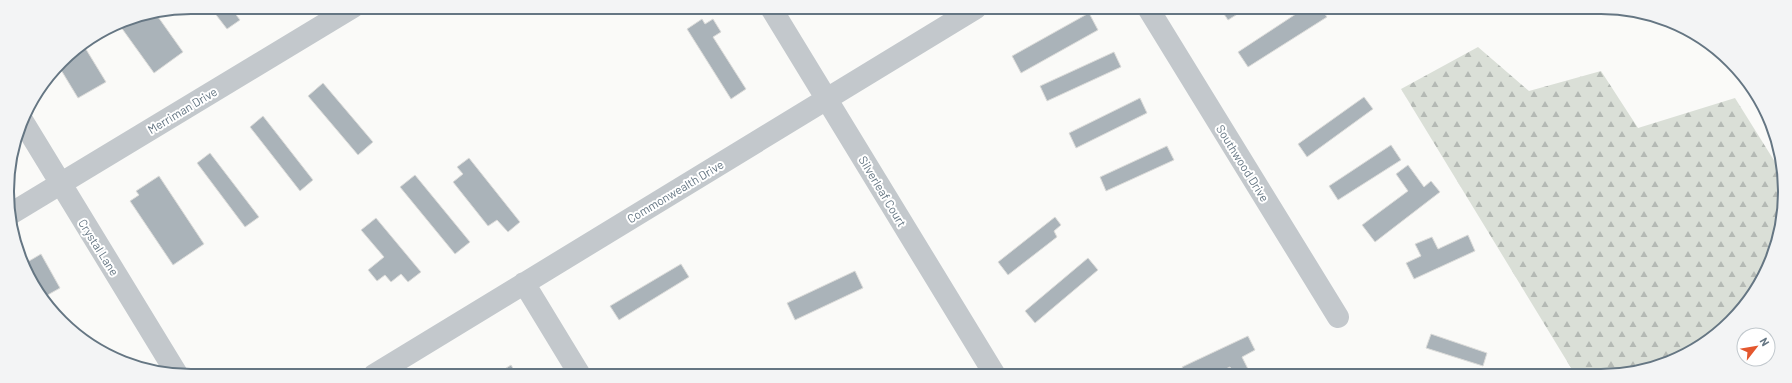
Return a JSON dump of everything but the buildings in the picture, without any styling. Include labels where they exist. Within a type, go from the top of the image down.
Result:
[{"type":"street","name":"Merriman Drive","points":[[15,211],[341,14]]},
{"type":"street","name":"Silverleaf Court","points":[[775,14],[991,369]]},
{"type":"street","name":"Commonwealth Drive","points":[[384,369],[966,14]]},
{"type":"street","name":"Southwood Drive","points":[[1152,14],[1338,317]]},
{"type":"street","name":"Crystal Lane","points":[[26,127],[173,368]]},
{"type":"street","points":[[524,283],[576,369]]},
{"type":"green space","points":[[1478,47],[1529,91],[1601,71],[1638,128],[1735,98],[1776,163],[1778,180],[1778,203],[1775,226],[1769,249],[1760,270],[1741,300],[1718,325],[1679,351],[1658,360],[1635,366],[1612,369],[1572,369],[1401,89]]}]
